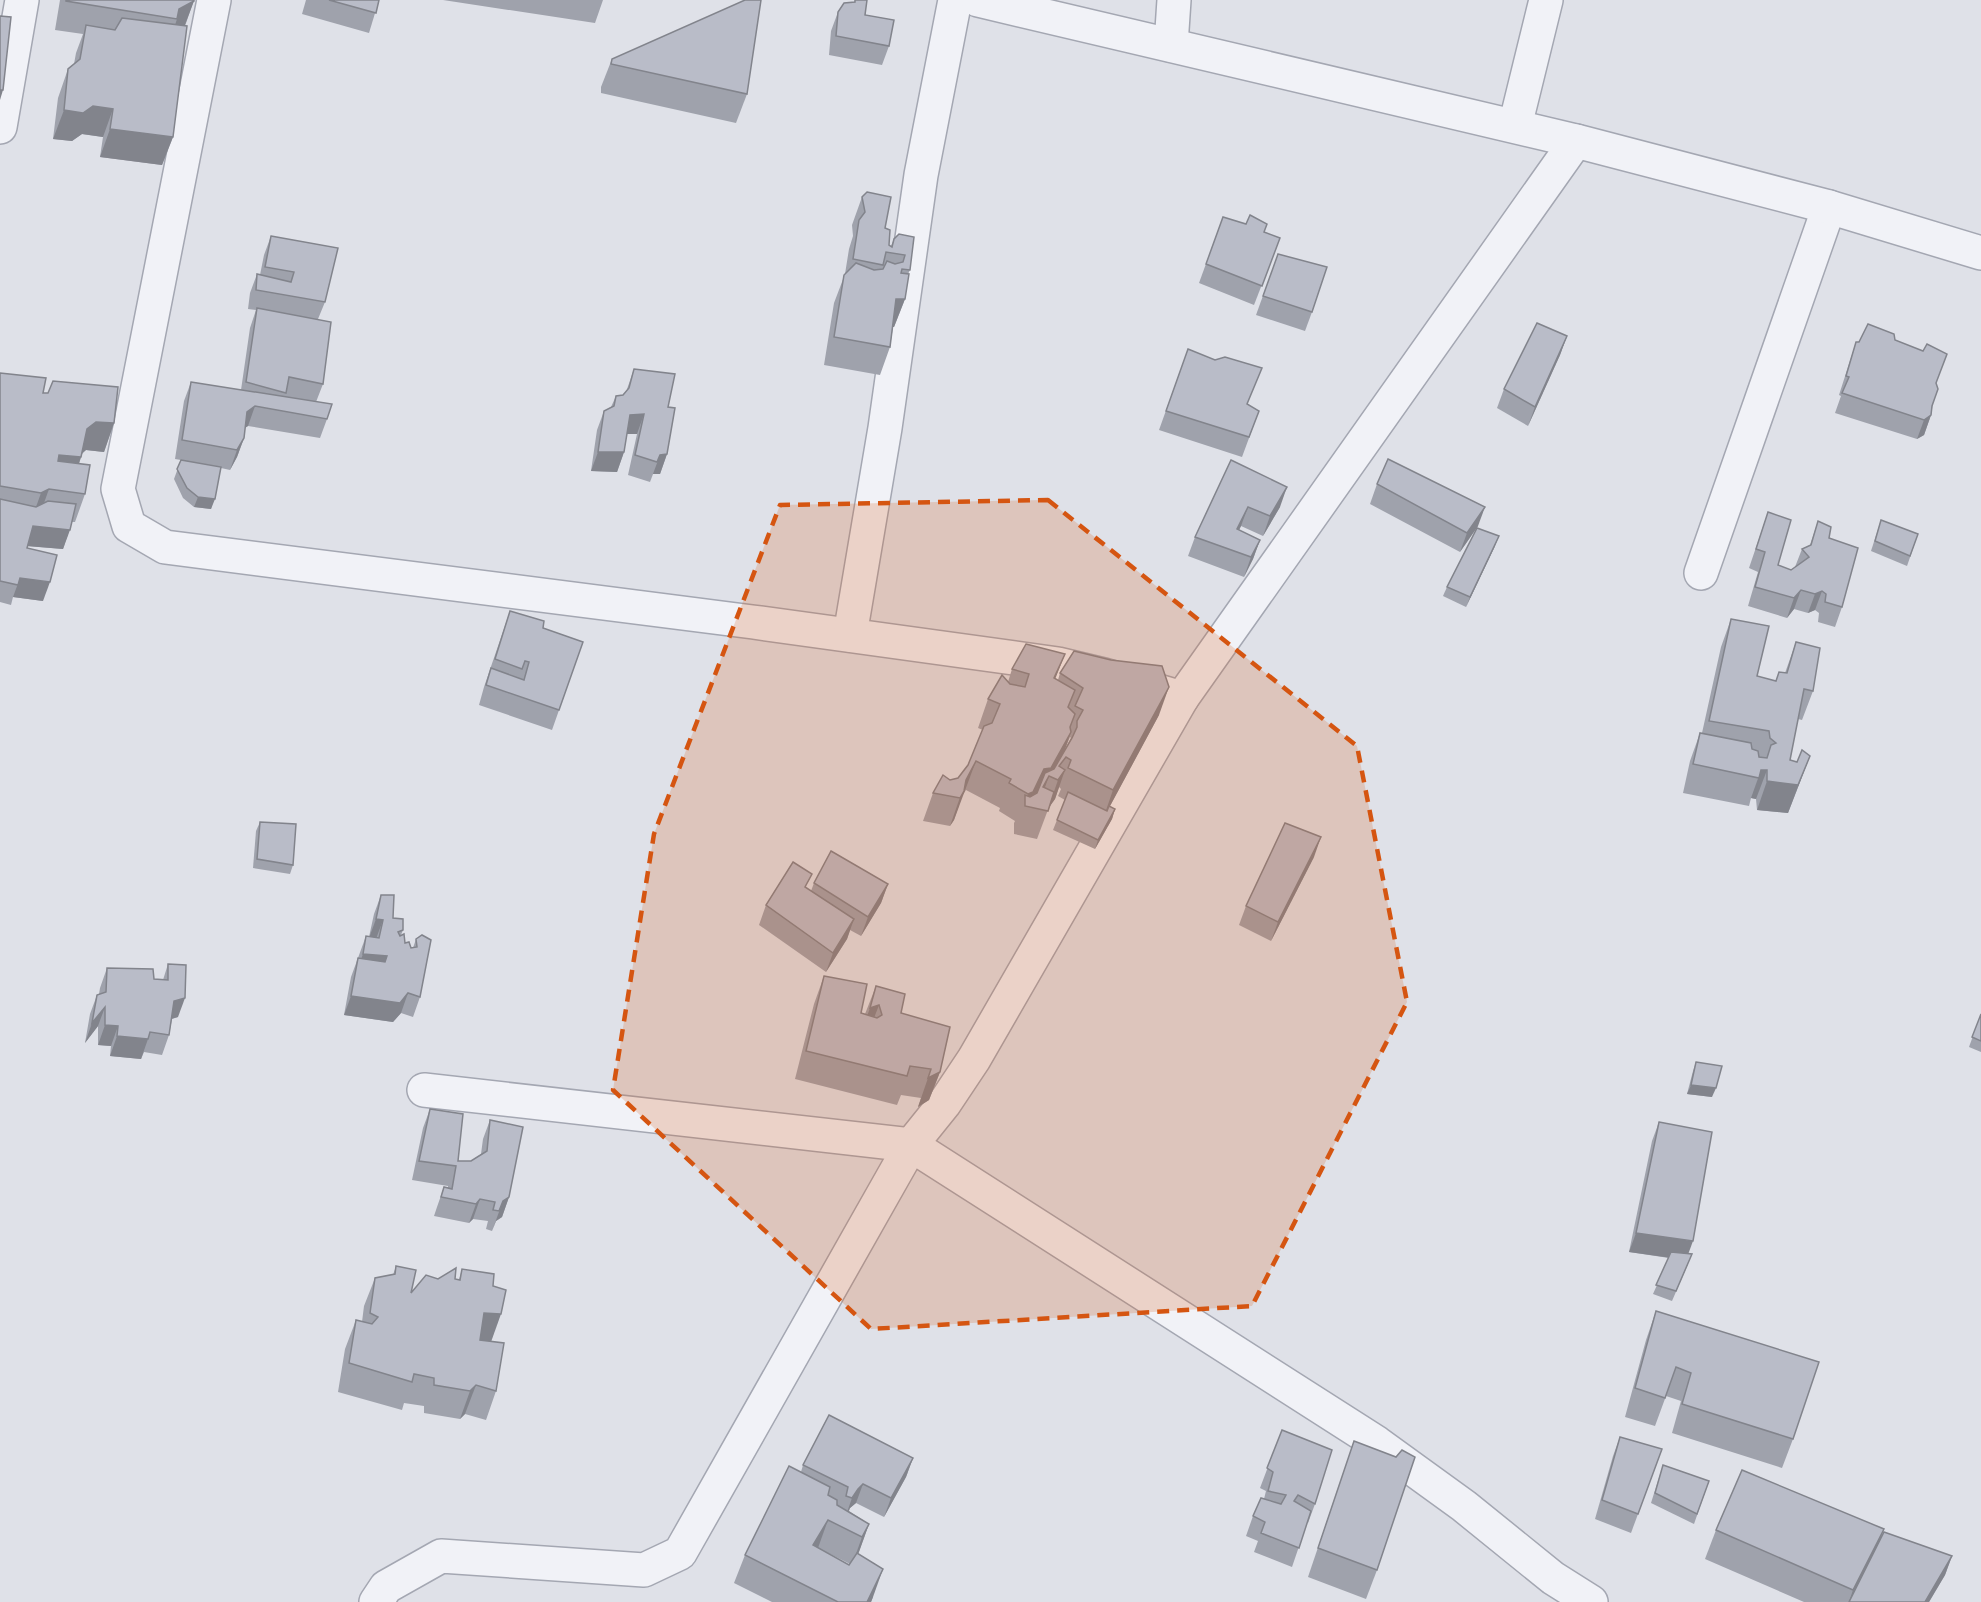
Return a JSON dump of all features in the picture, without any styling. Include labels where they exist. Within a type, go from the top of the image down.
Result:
[{"type":"street","points":[[0,127],[22,0]]},
{"type":"street","points":[[214,0],[118,489],[129,526],[165,547],[1058,664],[1182,698]]},
{"type":"street","points":[[850,636],[885,428],[921,175],[955,0]]},
{"type":"street","points":[[978,0],[1575,141],[1829,207],[1981,253]]},
{"type":"street","points":[[1171,45],[1174,0]]},
{"type":"street","points":[[1515,126],[1546,0]]},
{"type":"street","points":[[376,1602],[386,1587],[441,1556],[644,1570],[680,1553],[911,1145],[944,1104],[974,1059],[1162,729],[1575,141]]},
{"type":"street","points":[[1701,573],[1829,207]]},
{"type":"street","points":[[424,1090],[911,1145],[1377,1443],[1464,1506],[1552,1578],[1591,1602]]},
{"type":"highlighted area","points":[[1048,500],[1357,746],[1407,1002],[1252,1306],[871,1329],[613,1090],[654,834],[780,505]]},
{"type":"building","points":[[66,0],[194,1],[179,9],[177,19]]},
{"type":"building","points":[[329,0],[379,0],[376,13]]},
{"type":"building","points":[[745,0],[761,0],[747,94],[611,64],[612,59]]},
{"type":"building","points":[[855,0],[867,0],[865,15],[894,20],[889,46],[836,36],[838,12],[844,3],[855,2]]},
{"type":"building","points":[[0,16],[11,17],[3,90],[0,90]]},
{"type":"building","points":[[122,18],[187,26],[173,137],[110,129],[113,109],[93,106],[83,113],[64,110],[68,69],[80,59],[86,25],[115,30]]},
{"type":"building","points":[[867,192],[891,197],[885,228],[890,230],[889,245],[892,247],[894,239],[899,234],[914,237],[910,270],[902,269],[901,273],[909,274],[905,299],[896,299],[890,347],[834,337],[844,275],[856,263],[874,270],[883,269],[887,261],[895,264],[903,262],[905,255],[886,252],[883,265],[853,259],[859,220],[865,212],[862,197]]},
{"type":"building","points":[[1250,215],[1267,224],[1264,232],[1280,238],[1262,286],[1206,264],[1223,217],[1246,224]]},
{"type":"building","points":[[271,236],[338,248],[325,302],[256,290],[257,274],[291,282],[294,272],[265,267]]},
{"type":"building","points":[[1278,254],[1327,267],[1312,312],[1263,296]]},
{"type":"building","points":[[257,308],[331,322],[323,384],[289,377],[286,393],[246,382]]},
{"type":"building","points":[[1537,323],[1567,336],[1535,407],[1504,389]]},
{"type":"building","points":[[1868,324],[1894,334],[1895,340],[1923,351],[1927,344],[1947,354],[1936,383],[1938,389],[1931,415],[1924,420],[1842,393],[1849,377],[1846,376],[1856,342],[1859,342]]},
{"type":"building","points":[[1188,349],[1215,360],[1225,357],[1262,368],[1247,404],[1259,411],[1249,437],[1166,411]]},
{"type":"building","points":[[634,369],[675,374],[668,407],[675,408],[667,454],[660,455],[657,462],[635,455],[644,414],[630,415],[624,452],[598,452],[604,411],[614,406],[616,396],[623,395],[629,388]]},
{"type":"building","points":[[0,373],[46,378],[43,393],[48,393],[53,381],[118,387],[114,423],[96,422],[87,429],[81,457],[59,455],[58,461],[90,465],[85,494],[49,489],[41,493],[0,486]]},
{"type":"building","points":[[191,382],[332,404],[327,419],[255,406],[247,412],[244,438],[237,450],[182,440]]},
{"type":"building","points":[[1388,459],[1485,507],[1467,533],[1377,484]]},
{"type":"building","points":[[181,460],[221,467],[215,499],[198,497],[187,488],[177,469]]},
{"type":"building","points":[[1231,460],[1287,487],[1270,516],[1248,507],[1237,529],[1260,540],[1251,557],[1195,537]]},
{"type":"building","points":[[0,499],[36,507],[48,501],[76,504],[70,530],[33,526],[27,548],[57,555],[50,582],[20,578],[18,585],[0,581]]},
{"type":"building","points":[[1768,512],[1791,520],[1778,565],[1791,570],[1809,557],[1802,549],[1811,545],[1818,521],[1831,527],[1829,538],[1858,548],[1842,607],[1825,602],[1826,594],[1822,591],[1815,594],[1801,590],[1794,598],[1755,587],[1765,552],[1756,549]]},
{"type":"building","points":[[1881,520],[1918,534],[1910,556],[1875,541]]},
{"type":"building","points":[[1477,528],[1499,536],[1470,597],[1447,587]]},
{"type":"building","points":[[510,611],[544,621],[543,628],[583,642],[559,710],[486,685],[491,668],[524,680],[529,662],[525,661],[522,669],[495,659]]},
{"type":"building","points":[[1731,619],[1769,626],[1757,676],[1776,681],[1779,672],[1787,673],[1796,642],[1820,648],[1813,691],[1804,689],[1790,760],[1797,762],[1802,750],[1810,756],[1798,785],[1767,781],[1767,770],[1761,770],[1759,778],[1693,764],[1700,733],[1751,743],[1752,749],[1758,751],[1759,757],[1767,758],[1771,745],[1776,743],[1770,738],[1769,731],[1709,721]]},
{"type":"building","points":[[1026,644],[1065,654],[1054,678],[1075,690],[1068,707],[1075,714],[1070,727],[1071,732],[1051,768],[1044,769],[1033,792],[1028,794],[1009,783],[1011,779],[976,761],[960,798],[933,793],[943,775],[950,780],[958,778],[968,765],[984,726],[992,723],[1000,704],[988,699],[1002,675],[1010,684],[1025,687],[1029,674],[1012,669]]},
{"type":"building","points":[[1074,651],[1111,660],[1162,666],[1169,687],[1113,790],[1068,768],[1071,760],[1066,757],[1059,766],[1065,770],[1058,780],[1049,776],[1043,787],[1054,792],[1048,811],[1025,806],[1025,795],[1030,797],[1037,793],[1045,773],[1054,769],[1072,738],[1083,710],[1075,706],[1083,688],[1060,673]]},
{"type":"building","points":[[1068,792],[1107,811],[1109,806],[1115,809],[1098,840],[1057,820]]},
{"type":"building","points":[[260,822],[296,824],[293,865],[257,859]]},
{"type":"building","points":[[1285,823],[1321,837],[1278,922],[1246,906]]},
{"type":"building","points":[[831,851],[888,884],[868,917],[814,883]]},
{"type":"building","points":[[793,862],[812,874],[805,887],[854,919],[833,953],[766,905]]},
{"type":"building","points":[[381,895],[394,895],[393,918],[403,919],[403,930],[398,932],[400,936],[404,934],[405,943],[409,942],[411,948],[417,947],[416,939],[422,935],[431,940],[420,997],[408,993],[400,1003],[351,996],[358,958],[385,962],[387,956],[363,954],[366,936],[379,938],[383,920],[376,919]]},
{"type":"building","points":[[168,964],[186,965],[185,998],[174,1001],[169,1035],[150,1032],[148,1039],[117,1036],[118,1026],[105,1025],[105,1007],[92,1023],[97,995],[106,992],[107,968],[153,969],[154,979],[168,980]]},
{"type":"building","points":[[824,976],[867,984],[861,1013],[877,1018],[882,1015],[879,1005],[870,1008],[876,986],[905,994],[901,1013],[950,1027],[940,1072],[928,1078],[931,1069],[910,1066],[907,1076],[806,1051]]},
{"type":"building","points":[[1981,1014],[1981,1041],[1972,1037]]},
{"type":"building","points":[[1696,1062],[1722,1066],[1716,1088],[1691,1085]]},
{"type":"building","points":[[430,1109],[463,1114],[458,1161],[471,1161],[487,1151],[490,1120],[523,1127],[509,1197],[503,1201],[499,1211],[493,1210],[495,1202],[480,1199],[476,1204],[441,1197],[444,1187],[452,1189],[456,1166],[419,1161]]},
{"type":"building","points":[[1659,1122],[1712,1132],[1693,1241],[1636,1233]]},
{"type":"building","points":[[1671,1252],[1692,1254],[1676,1291],[1656,1285]]},
{"type":"building","points":[[396,1266],[416,1270],[411,1293],[426,1275],[438,1279],[456,1268],[455,1279],[460,1280],[462,1269],[494,1274],[493,1286],[506,1290],[501,1314],[484,1313],[480,1340],[504,1343],[496,1391],[476,1385],[470,1391],[434,1385],[434,1378],[414,1374],[412,1382],[349,1363],[356,1320],[372,1324],[378,1317],[370,1313],[375,1278],[395,1274]]},
{"type":"building","points":[[1656,1311],[1819,1362],[1793,1439],[1682,1404],[1691,1373],[1676,1367],[1665,1398],[1635,1388]]},
{"type":"building","points":[[829,1415],[913,1458],[891,1498],[863,1484],[852,1498],[846,1496],[848,1487],[803,1465]]},
{"type":"building","points":[[1282,1430],[1332,1450],[1315,1504],[1298,1495],[1294,1501],[1311,1511],[1299,1548],[1261,1533],[1265,1522],[1253,1516],[1261,1498],[1281,1504],[1286,1495],[1268,1491],[1273,1472],[1267,1468]]},
{"type":"building","points":[[1620,1437],[1662,1449],[1638,1514],[1602,1500]]},
{"type":"building","points":[[1354,1441],[1396,1457],[1402,1450],[1415,1457],[1377,1570],[1318,1548]]},
{"type":"building","points":[[1663,1465],[1709,1481],[1697,1514],[1655,1493]]},
{"type":"building","points":[[789,1466],[830,1487],[828,1495],[837,1500],[837,1505],[869,1524],[862,1537],[828,1520],[813,1545],[849,1565],[857,1553],[883,1569],[867,1602],[838,1602],[745,1555]]},
{"type":"building","points":[[1742,1470],[1884,1529],[1853,1590],[1716,1530]]},
{"type":"building","points":[[1884,1532],[1952,1556],[1925,1602],[1849,1602]]}]
